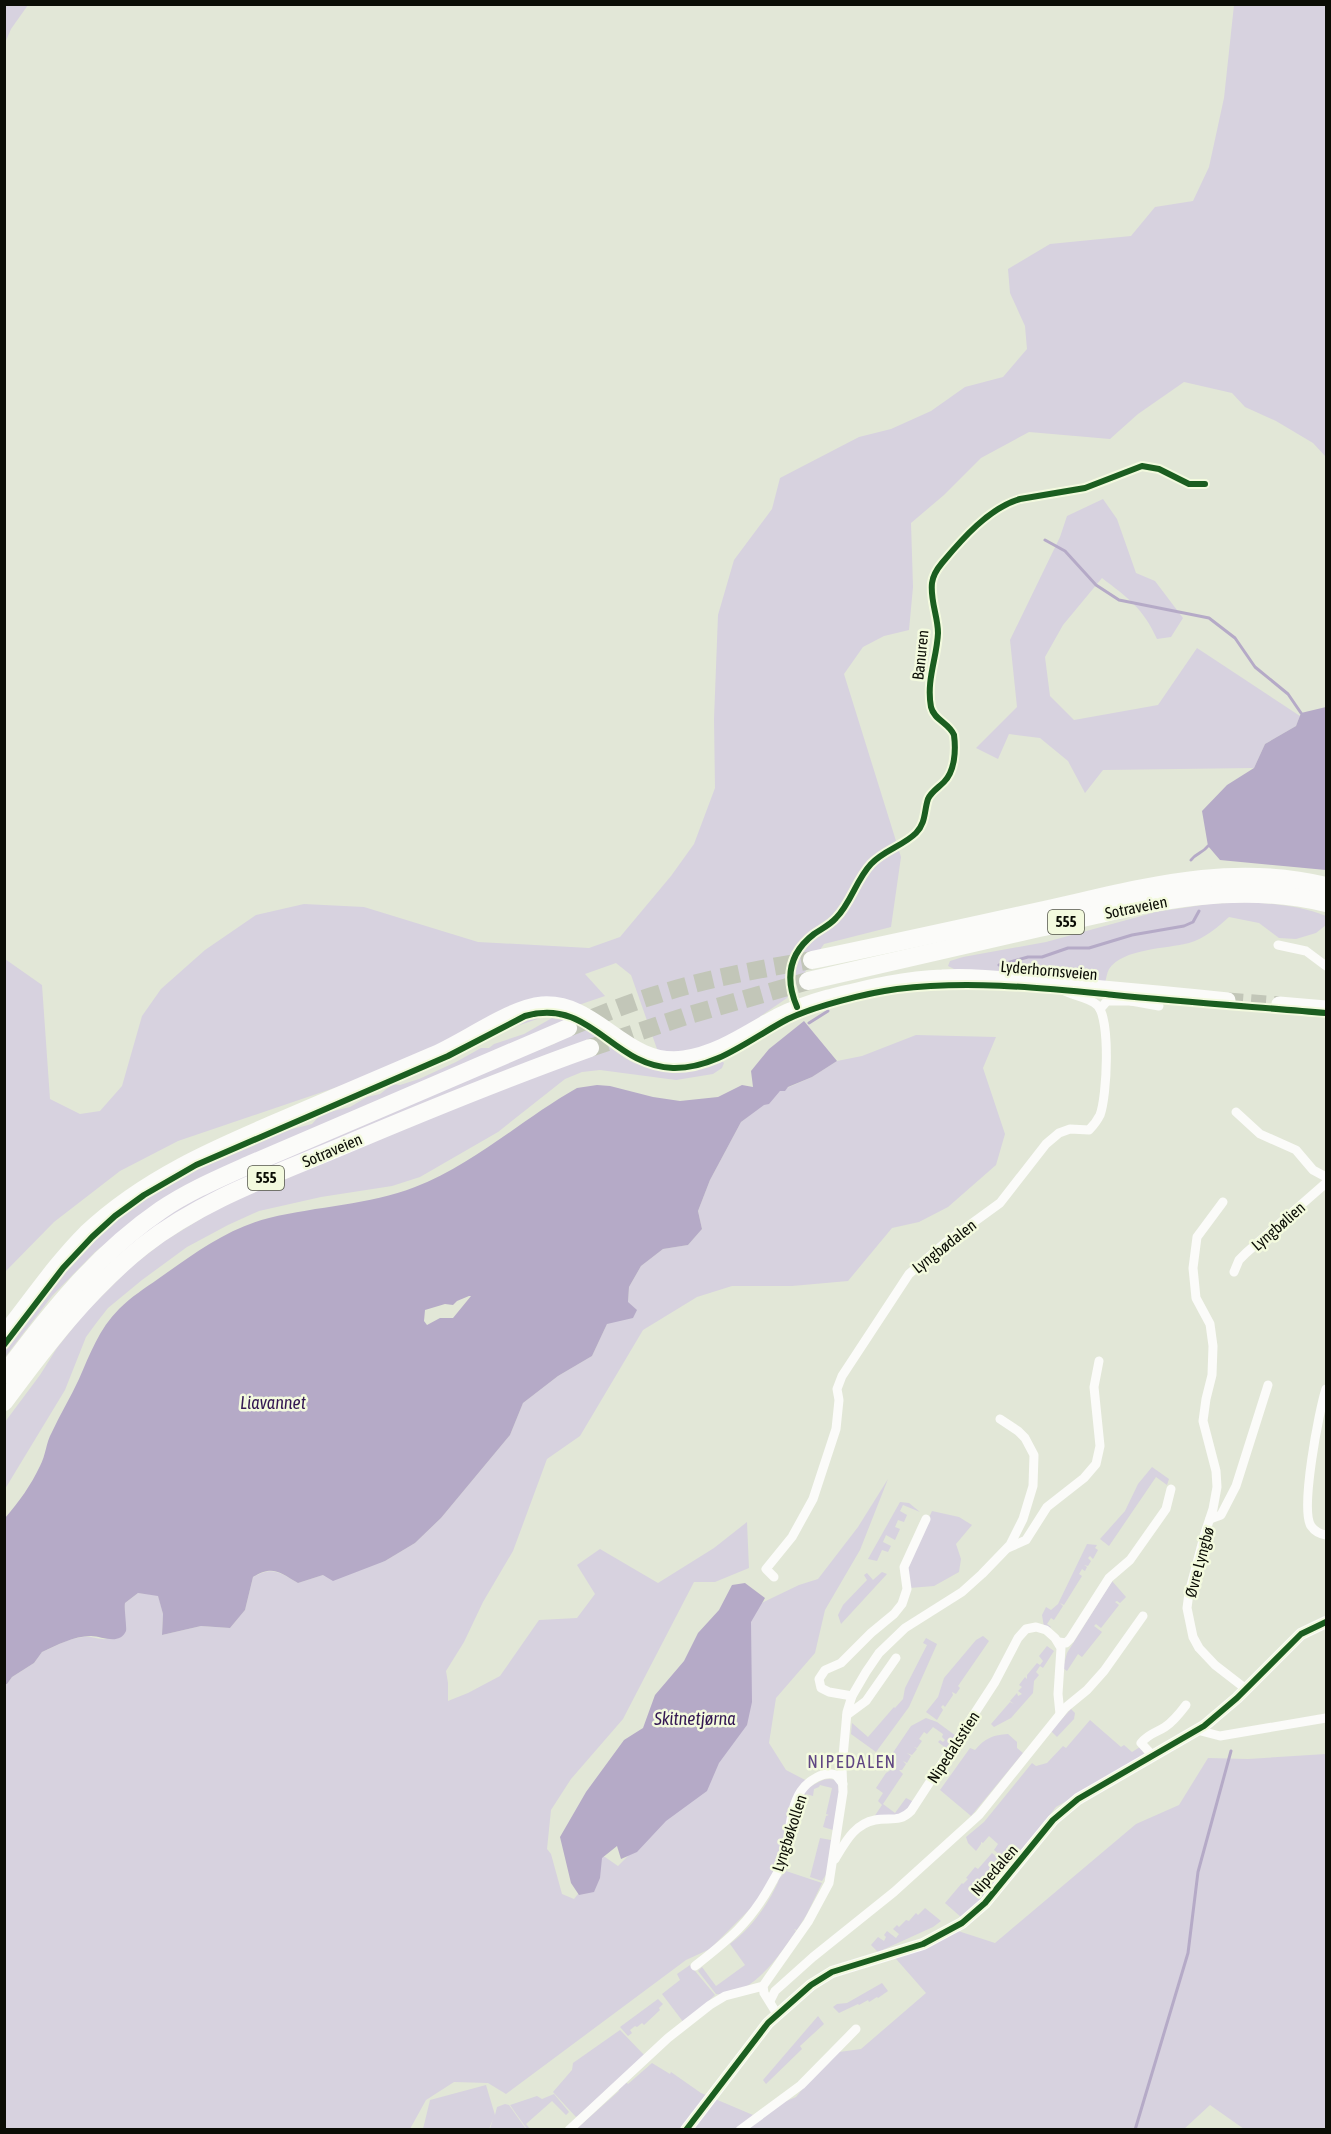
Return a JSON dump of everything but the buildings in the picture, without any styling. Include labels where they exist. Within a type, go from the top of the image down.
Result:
[{"type":"highway","name":"Sotraveien","points":[[812,960],[1195,879],[1246,875],[1326,886]]},
{"type":"highway","name":"Sotraveien","points":[[808,981],[1180,898],[1245,892],[1277,894],[1326,903]]},
{"type":"highway","name":"Sotraveien","points":[[6,1372],[87,1272],[132,1231],[163,1209],[211,1182],[251,1164],[568,1028]]},
{"type":"highway","name":"Sotraveien","points":[[4,1402],[61,1327],[98,1286],[136,1252],[174,1224],[221,1198],[317,1156],[486,1085],[590,1048]]},
{"type":"main road","name":"Lyderhornsveien","points":[[4,1333],[69,1250],[112,1209],[140,1189],[192,1159],[445,1049],[513,1012],[540,1005],[559,1005],[575,1009],[589,1016],[640,1052],[671,1059],[695,1056],[725,1045],[796,1007],[868,988],[923,978],[967,977],[1063,985],[1132,996],[1228,1000]]},
{"type":"main road","points":[[1279,1004],[1326,1008]]},
{"type":"street","name":"Banuren","points":[[796,1007],[789,976],[798,948],[836,919],[871,864],[887,850],[920,830],[925,819],[929,797],[951,773],[954,735],[952,729],[934,714],[931,704],[931,669],[938,635],[932,585],[933,577],[942,563],[985,520],[1010,502],[1085,488],[1142,466],[1159,469],[1189,484],[1205,484]]},
{"type":"street","points":[[1278,945],[1306,951],[1326,966]]},
{"type":"street","points":[[1063,985],[1063,990],[1092,1002],[1100,1009],[1107,1001],[1132,996],[1159,1006]]},
{"type":"street","name":"Lyngbødalen","points":[[774,1577],[766,1569],[792,1537],[813,1499],[832,1444],[838,1419],[838,1385],[909,1274],[945,1243],[1000,1203],[1046,1144],[1059,1133],[1070,1130],[1085,1131],[1095,1125],[1102,1108],[1106,1080],[1106,1033],[1100,1009]]},
{"type":"street","points":[[1236,1112],[1260,1134],[1296,1150],[1313,1170],[1326,1177]]},
{"type":"street","name":"Lyngbølien","points":[[1234,1272],[1239,1260],[1246,1253],[1326,1183]]},
{"type":"street","name":"Øvre Lyngbø","points":[[1222,1202],[1197,1238],[1193,1268],[1196,1298],[1208,1318],[1213,1346],[1212,1375],[1203,1421],[1217,1479],[1216,1498],[1187,1599],[1194,1641],[1206,1657],[1246,1689]]},
{"type":"street","points":[[1008,1548],[1026,1540],[1047,1507],[1084,1478],[1096,1464],[1100,1446],[1094,1387],[1099,1361]]},
{"type":"street","name":"Øvre Lyngbø","points":[[1210,1519],[1221,1515],[1236,1486],[1268,1385]]},
{"type":"street","points":[[1326,1389],[1317,1428],[1308,1513],[1311,1527],[1317,1533],[1326,1535]]},
{"type":"street","points":[[568,2130],[668,2038],[710,2005],[725,1996],[763,1986],[813,1914],[829,1883],[833,1862],[843,1784],[846,1717],[852,1696],[872,1662],[888,1643],[913,1622],[968,1587],[1008,1548],[1023,1519],[1035,1475],[1034,1455],[1025,1438],[1000,1419]]},
{"type":"street","points":[[1060,1714],[1058,1694],[1062,1654],[1059,1642],[1066,1643],[1070,1639],[1109,1578],[1130,1560],[1166,1509],[1172,1489]]},
{"type":"street","points":[[852,1696],[829,1692],[821,1688],[819,1679],[821,1674],[841,1663],[902,1604],[907,1589],[904,1567],[926,1519]]},
{"type":"street","points":[[770,2001],[775,1992],[813,1956],[886,1899],[971,1823],[998,1793],[1060,1714],[1104,1671],[1143,1616]]},
{"type":"street","name":"Nipedalen","points":[[686,2130],[760,2033],[777,2014],[822,1977],[922,1944],[962,1923],[995,1892],[1065,1808],[1197,1730],[1226,1708],[1300,1634],[1326,1622]]},
{"type":"street","name":"Nipedalsstien","points":[[833,1862],[848,1838],[858,1828],[873,1820],[901,1819],[911,1810],[995,1682],[1021,1633],[1026,1629],[1036,1627],[1051,1634],[1059,1642]]},
{"type":"street","points":[[846,1717],[849,1712],[866,1701],[896,1658]]},
{"type":"street","points":[[1153,1756],[1141,1743],[1149,1733],[1156,1732],[1174,1721],[1186,1706]]},
{"type":"street","points":[[1197,1730],[1220,1736],[1326,1718]]},
{"type":"street","name":"Lyngbøkollen","points":[[694,1966],[737,1931],[757,1908],[783,1861],[796,1801],[804,1787],[828,1773],[836,1775],[843,1784]]},
{"type":"street","points":[[763,1986],[764,1993],[777,2014]]},
{"type":"street","points":[[740,2130],[801,2085],[856,2029]]},
{"type":"shaded area","points":[[5,4],[28,5],[11,29],[5,43]]},
{"type":"shaded area","points":[[1234,5],[1326,5],[1326,457],[1313,443],[1276,421],[1245,407],[1232,393],[1184,382],[1138,414],[1110,439],[1029,432],[981,458],[944,495],[911,523],[913,587],[909,630],[884,636],[863,647],[844,674],[901,857],[891,927],[824,944],[787,998],[719,1045],[663,1066],[631,975],[616,963],[585,974],[605,996],[178,1141],[120,1171],[54,1222],[5,1272],[5,959],[42,985],[50,1099],[80,1114],[100,1111],[122,1086],[142,1016],[161,989],[205,950],[256,915],[304,904],[364,907],[478,942],[589,948],[620,937],[671,876],[694,844],[715,788],[714,719],[718,615],[734,560],[772,509],[780,478],[859,437],[891,429],[931,411],[965,387],[1003,377],[1027,349],[1025,326],[1010,293],[1008,269],[1050,244],[1131,236],[1155,207],[1193,201],[1209,167],[1224,98]]},
{"type":"shaded area","points":[[1103,499],[1117,519],[1136,573],[1155,581],[1183,618],[1171,637],[1157,639],[1140,611],[1102,578],[1063,625],[1045,657],[1050,696],[1074,720],[1158,705],[1197,648],[1300,716],[1296,726],[1265,744],[1254,768],[1103,770],[1085,793],[1068,761],[1040,738],[1009,734],[998,759],[976,748],[1017,707],[1010,640],[1060,537],[1067,516]]},
{"type":"shaded area","points":[[1249,902],[1308,910],[1326,916],[1326,925],[1316,933],[1296,939],[1279,938],[1259,923],[1229,917],[1211,932],[1195,941],[1146,950],[1125,957],[1109,969],[1105,983],[996,971],[954,969],[948,966],[950,961],[963,957],[1046,942],[1156,912],[1209,904]]},
{"type":"shaded area","points":[[552,1018],[572,1022],[589,1030],[625,1058],[648,1067],[672,1070],[697,1067],[720,1059],[724,1063],[722,1068],[713,1074],[676,1080],[600,1070],[582,1072],[565,1079],[498,1132],[420,1177],[392,1186],[321,1197],[259,1211],[187,1247],[108,1308],[97,1322],[86,1337],[65,1390],[5,1489],[5,1422],[84,1314],[131,1267],[163,1242],[212,1212],[439,1097],[250,1179],[62,1311],[148,1226],[218,1186],[564,1038],[201,1178],[153,1205],[95,1252],[52,1296],[5,1357],[5,1350],[45,1295],[83,1250],[122,1215],[150,1195],[228,1154],[280,1132],[312,1124],[321,1114],[350,1107],[367,1097],[380,1094],[393,1084],[400,1085],[419,1079],[481,1048],[489,1048],[494,1044],[524,1034]]},
{"type":"shaded area","points":[[916,1035],[996,1037],[983,1068],[1005,1134],[996,1165],[948,1207],[919,1222],[892,1228],[848,1281],[792,1286],[732,1286],[697,1297],[643,1330],[580,1436],[547,1459],[513,1551],[446,1671],[448,1701],[500,1676],[539,1620],[577,1618],[595,1594],[577,1565],[600,1549],[658,1583],[714,1548],[747,1522],[749,1568],[715,1582],[694,1582],[623,1719],[571,1779],[551,1810],[547,1849],[551,1854],[562,1894],[574,1899],[590,1879],[595,1857],[605,1857],[618,1866],[664,1820],[743,1612],[799,1585],[818,1579],[858,1527],[888,1479],[860,1550],[825,1610],[815,1653],[776,1698],[769,1743],[786,1770],[811,1783],[810,1787],[824,1780],[834,1780],[838,1782],[839,1792],[833,1830],[823,1827],[826,1816],[829,1815],[826,1814],[832,1788],[820,1785],[814,1789],[813,1796],[806,1794],[798,1814],[780,1878],[786,1871],[822,1883],[807,1914],[797,1930],[794,1929],[796,1931],[773,1963],[752,1983],[729,1994],[716,1994],[698,1971],[702,1967],[716,1986],[745,1965],[730,1944],[759,1915],[779,1880],[710,1949],[686,1960],[506,2094],[488,2083],[454,2082],[426,2100],[410,2129],[5,2130],[5,1684],[34,1663],[42,1652],[62,1643],[83,1637],[107,1639],[125,1632],[125,1603],[138,1593],[158,1595],[163,1614],[162,1635],[201,1626],[230,1628],[245,1610],[253,1577],[271,1571],[298,1583],[385,1561],[415,1543],[441,1518],[510,1435],[523,1403],[558,1376],[592,1356],[607,1324],[628,1302],[629,1287],[641,1266],[663,1249],[688,1245],[702,1229],[698,1211],[710,1180],[741,1122],[780,1091],[812,1077],[837,1061],[862,1056]]},
{"type":"shaded area","points":[[1152,1467],[1169,1479],[1167,1485],[1156,1477],[1109,1546],[1100,1539],[1125,1511],[1138,1484]]},
{"type":"shaded area","points":[[900,1502],[909,1503],[920,1512],[903,1505],[900,1511],[907,1515],[904,1522],[898,1520],[895,1527],[900,1529],[895,1540],[886,1535],[883,1542],[891,1546],[888,1552],[882,1550],[877,1561],[868,1559]]},
{"type":"shaded area","points":[[932,1511],[959,1517],[972,1525],[956,1544],[961,1559],[959,1572],[934,1586],[909,1588],[907,1565]]},
{"type":"shaded area","points":[[1087,1544],[1097,1545],[1095,1548],[1098,1550],[1093,1559],[1090,1556],[1088,1558],[1091,1561],[1088,1566],[1084,1565],[1087,1567],[1085,1571],[1082,1569],[1079,1574],[1082,1576],[1064,1605],[1060,1603],[1063,1606],[1054,1620],[1051,1618],[1047,1624],[1051,1627],[1049,1629],[1044,1627],[1042,1615],[1046,1607],[1051,1610],[1058,1604]]},
{"type":"shaded area","points":[[882,1572],[887,1574],[841,1624],[838,1615],[843,1605],[867,1580],[864,1575],[867,1573],[873,1580]]},
{"type":"shaded area","points":[[1112,1581],[1126,1597],[1120,1603],[1115,1602],[1119,1605],[1101,1628],[1096,1624],[1094,1626],[1102,1632],[1082,1657],[1078,1654],[1067,1671],[1063,1668],[1067,1653]]},
{"type":"shaded area","points":[[983,1636],[989,1641],[958,1686],[960,1688],[956,1694],[952,1692],[953,1695],[945,1707],[943,1705],[941,1707],[943,1710],[937,1720],[926,1712],[938,1697],[944,1678],[976,1640]]},
{"type":"shaded area","points":[[926,1638],[937,1644],[909,1707],[876,1752],[851,1734],[852,1723],[868,1737],[903,1699],[905,1688],[927,1645],[923,1643]]},
{"type":"shaded area","points":[[1047,1646],[1054,1651],[1043,1668],[1040,1666],[1036,1672],[1039,1675],[1034,1681],[1033,1693],[1011,1718],[994,1727],[991,1724],[1010,1702],[1014,1704],[1010,1701],[1017,1693],[1018,1696],[1022,1694],[1018,1691],[1022,1687],[1019,1685],[1025,1677],[1027,1679],[1027,1675],[1037,1663],[1040,1665],[1043,1661],[1039,1656]]},
{"type":"shaded area","points":[[1071,1709],[1075,1713],[1074,1719],[1057,1737],[1051,1731]]},
{"type":"shaded area","points":[[926,1718],[937,1722],[956,1736],[947,1749],[938,1742],[945,1740],[942,1737],[943,1734],[933,1727],[927,1734],[924,1732],[919,1739],[922,1741],[917,1748],[914,1747],[917,1749],[912,1755],[907,1753],[911,1756],[907,1763],[903,1761],[906,1764],[902,1770],[899,1770],[903,1774],[883,1804],[895,1813],[906,1798],[914,1802],[905,1811],[896,1815],[874,1817],[882,1805],[878,1801],[883,1793],[876,1788],[886,1773],[894,1768],[894,1764],[888,1760],[911,1726]]},
{"type":"shaded area","points":[[1090,1720],[1121,1747],[1124,1745],[1132,1752],[1140,1747],[1145,1755],[1056,1807],[983,1900],[962,1918],[945,1903],[968,1879],[966,1878],[975,1867],[978,1869],[992,1853],[998,1858],[1001,1856],[994,1850],[998,1844],[989,1836],[983,1843],[981,1842],[976,1851],[968,1843],[966,1837],[984,1822],[1032,1763],[1036,1766],[1047,1763],[1063,1746],[1066,1748]]},
{"type":"shaded area","points":[[1008,1734],[1017,1742],[1017,1748],[1023,1753],[971,1816],[940,1790],[970,1748],[975,1750],[990,1738]]},
{"type":"shaded area","points":[[1326,1754],[1326,2129],[1244,2129],[1210,2105],[1183,2130],[575,2130],[619,2091],[617,2088],[625,2081],[628,2084],[652,2063],[670,2074],[671,2072],[701,2093],[753,2115],[796,2097],[832,2053],[861,2049],[926,1993],[890,1952],[952,1929],[995,1943],[1136,1824],[1179,1805],[1208,1758],[1248,1759]]},
{"type":"shaded area","points":[[820,1838],[831,1840],[827,1873],[822,1881],[810,1877]]},
{"type":"shaded area","points":[[925,1908],[941,1921],[933,1927],[878,1952],[871,1945],[878,1937],[884,1941],[887,1931],[896,1938],[899,1934],[893,1929],[906,1920],[909,1921]]},
{"type":"shaded area","points":[[690,1965],[715,1995],[684,2023],[662,1994],[680,1980],[677,1974]]},
{"type":"shaded area","points":[[882,1983],[888,1991],[878,1998],[839,2013],[833,2007],[847,2003]]},
{"type":"shaded area","points":[[658,1999],[663,2004],[660,2010],[644,2025],[642,2023],[630,2030],[632,2033],[628,2036],[620,2027]]},
{"type":"shaded area","points":[[818,2016],[824,2024],[800,2046],[802,2049],[766,2084],[763,2080]]},
{"type":"shaded area","points":[[620,2030],[646,2057],[576,2117],[553,2092],[572,2070],[573,2063]]},
{"type":"shaded area","points":[[486,2085],[495,2115],[497,2107],[509,2105],[526,2129],[490,2129],[493,2119],[489,2129],[423,2129],[430,2100]]},
{"type":"shaded area","points":[[554,2094],[569,2112],[566,2115],[552,2101],[526,2124],[530,2129],[527,2129],[510,2105],[537,2096],[542,2099]]},
{"type":"water","points":[[1326,707],[1326,870],[1220,860],[1208,846],[1202,811],[1227,785],[1254,768],[1265,744],[1296,726],[1301,713]]},
{"type":"water","name":"Liavannet","points":[[804,1021],[837,1061],[812,1077],[788,1087],[785,1091],[780,1091],[769,1104],[764,1105],[741,1122],[710,1180],[698,1211],[702,1229],[688,1245],[663,1249],[641,1266],[629,1287],[628,1302],[637,1310],[633,1318],[607,1324],[592,1356],[558,1376],[523,1403],[510,1435],[441,1518],[415,1543],[385,1561],[333,1581],[323,1575],[298,1583],[276,1571],[260,1573],[253,1577],[245,1610],[230,1628],[201,1626],[162,1635],[163,1614],[158,1596],[138,1593],[125,1603],[126,1631],[123,1636],[110,1639],[84,1636],[66,1641],[42,1652],[34,1663],[5,1684],[5,1518],[24,1493],[42,1462],[50,1436],[100,1333],[128,1301],[197,1252],[239,1228],[287,1214],[380,1198],[437,1177],[478,1154],[577,1088],[610,1086],[680,1101],[718,1097],[742,1085],[753,1087],[751,1071],[769,1049]],"holes":[[[471,1296],[453,1318],[440,1318],[427,1325],[424,1321],[425,1310],[445,1304],[453,1305]]]},
{"type":"water","name":"Skitnetjørna","points":[[745,1583],[765,1598],[751,1622],[752,1702],[747,1725],[719,1763],[707,1791],[666,1821],[637,1852],[621,1859],[617,1846],[602,1858],[600,1878],[594,1892],[579,1895],[571,1883],[560,1837],[586,1792],[624,1740],[643,1728],[655,1695],[684,1661],[698,1633],[719,1610],[732,1585]]},
{"type":"waterway","points":[[1045,540],[1065,551],[1096,585],[1119,600],[1209,618],[1235,638],[1255,667],[1288,694],[1301,713]]},
{"type":"waterway","points":[[1191,860],[1208,846]]},
{"type":"waterway","points":[[999,965],[1028,957],[1042,957],[1068,948],[1089,948],[1132,935],[1184,926],[1193,922],[1199,911]]},
{"type":"waterway","points":[[809,1023],[828,1011]]},
{"type":"waterway","points":[[1135,2130],[1188,1953],[1198,1872],[1231,1751]]},
{"type":"tunnel","points":[[568,1028],[678,988],[735,974],[812,960]]},
{"type":"tunnel","points":[[590,1048],[686,1016],[808,981]]},
{"type":"tunnel","points":[[1228,1000],[1279,1004]]},
{"type":"cycle path","points":[[797,1007],[790,977],[791,968],[799,950],[805,942],[831,923],[841,912],[871,864],[919,829],[929,797],[948,777],[953,766],[954,735],[933,711],[930,697],[938,633],[932,583],[940,565],[987,517],[1020,499],[1085,488],[1142,466],[1159,469],[1189,484],[1205,484]]},
{"type":"cycle path","points":[[4,1345],[63,1268],[115,1216],[144,1195],[196,1165],[448,1056],[525,1016],[548,1013],[567,1016],[584,1024],[633,1056],[652,1064],[673,1068],[689,1067],[719,1058],[788,1019],[812,1009],[871,994],[924,986],[979,985],[1033,988],[1326,1013]]},
{"type":"cycle path","points":[[686,2130],[768,2023],[811,1985],[832,1972],[923,1944],[962,1923],[985,1903],[1053,1820],[1078,1799],[1204,1726],[1237,1698],[1301,1634],[1326,1622]]},
{"type":"district","name":"NIPEDALEN","points":[[852,1762]]}]
